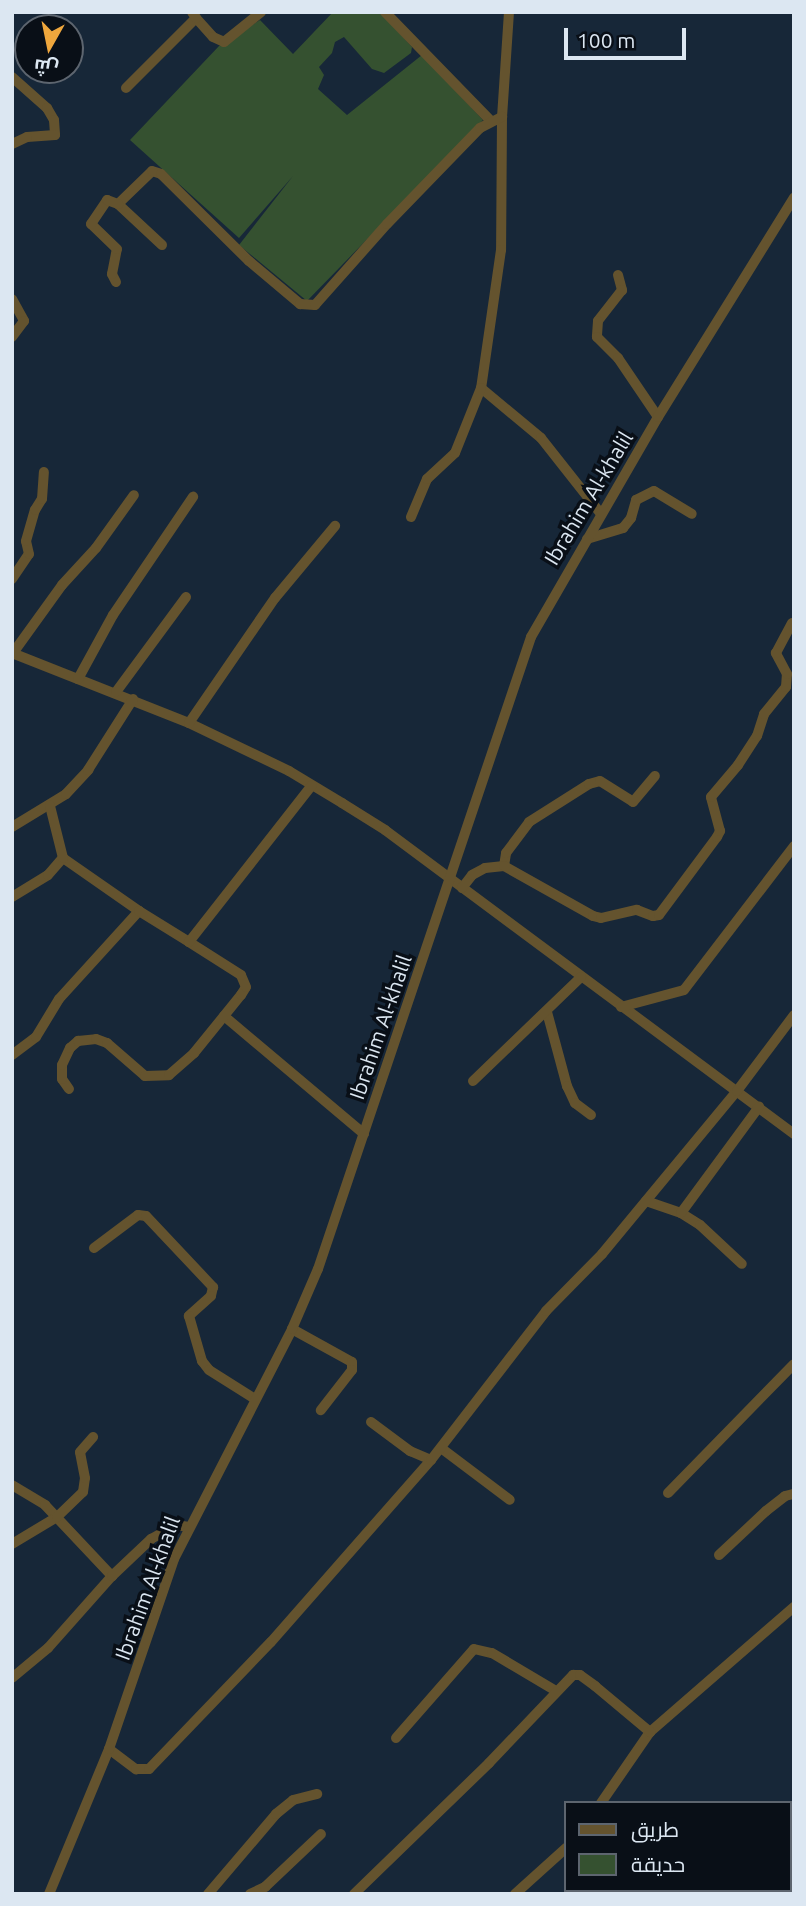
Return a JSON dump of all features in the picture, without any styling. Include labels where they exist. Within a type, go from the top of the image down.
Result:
[{"type":"street","points":[[126,88],[194,15],[214,37],[224,42],[261,12]]},
{"type":"street","points":[[385,12],[491,121]]},
{"type":"street","points":[[411,517],[427,479],[459,445],[481,388],[501,250],[502,117],[509,12]]},
{"type":"street","points":[[12,77],[47,108],[54,120],[55,135],[27,137],[12,144]]},
{"type":"street","points":[[118,204],[148,173],[161,174],[250,261],[300,304],[312,306],[480,128],[502,117]]},
{"type":"street","name":"Ibrahim Al-khalil","points":[[49,1894],[109,1749],[174,1559],[292,1329],[318,1269],[413,993],[448,877],[482,787],[523,656],[542,614],[586,539],[794,198]]},
{"type":"street","points":[[116,282],[112,274],[117,249],[92,224],[107,200],[118,204],[162,245]]},
{"type":"street","points":[[618,275],[622,290],[598,321],[597,337],[618,358],[659,417]]},
{"type":"street","points":[[12,299],[24,321],[12,337]]},
{"type":"street","points":[[481,388],[541,438],[601,514]]},
{"type":"street","points":[[12,579],[27,560],[26,541],[35,510],[42,499],[44,472]]},
{"type":"street","points":[[586,539],[623,528],[631,518],[636,500],[654,491],[692,514]]},
{"type":"street","points":[[134,495],[96,548],[62,584],[13,653],[117,692],[189,723],[312,785],[384,830],[794,1134]]},
{"type":"street","points":[[78,678],[113,615],[193,497]]},
{"type":"street","points":[[189,723],[275,598],[335,526]]},
{"type":"street","points":[[117,692],[186,597]]},
{"type":"street","points":[[463,888],[472,875],[485,869],[504,866],[593,916],[600,918],[637,910],[653,916],[659,915],[717,837],[720,831],[711,797],[738,765],[757,736],[764,714],[786,687],[787,674],[776,653],[792,623]]},
{"type":"street","points":[[12,827],[50,806],[88,770],[133,699]]},
{"type":"street","points":[[504,866],[506,853],[529,822],[589,783],[600,782],[633,802],[655,776]]},
{"type":"street","points":[[189,942],[312,785]]},
{"type":"street","points":[[50,806],[63,858],[246,980],[246,987],[241,995],[175,1071],[156,1078],[145,1076],[107,1043],[96,1039],[78,1041],[70,1048],[62,1065],[62,1079],[69,1088]]},
{"type":"street","points":[[621,1007],[684,990],[794,846]]},
{"type":"street","points":[[12,897],[48,875],[63,858]]},
{"type":"street","points":[[12,1055],[36,1037],[59,999],[139,911]]},
{"type":"street","points":[[473,1082],[547,1012],[580,976]]},
{"type":"street","points":[[547,1012],[567,1086],[575,1102],[591,1115]]},
{"type":"street","points":[[109,1749],[136,1769],[149,1769],[307,1603],[441,1448],[546,1311],[602,1254],[646,1201],[737,1091],[794,1015]]},
{"type":"street","points":[[224,1016],[364,1134]]},
{"type":"street","points":[[681,1213],[760,1107]]},
{"type":"street","points":[[646,1201],[681,1213],[700,1225],[742,1265]]},
{"type":"street","points":[[94,1248],[138,1215],[146,1216],[213,1287],[211,1296],[193,1311],[188,1322],[202,1361],[209,1370],[255,1399]]},
{"type":"street","points":[[292,1329],[352,1362],[352,1370],[321,1410]]},
{"type":"street","points":[[668,1493],[794,1364]]},
{"type":"street","points":[[371,1422],[410,1451],[431,1460]]},
{"type":"street","points":[[12,1544],[57,1517],[83,1492],[80,1451],[93,1437]]},
{"type":"street","points":[[441,1448],[510,1500]]},
{"type":"street","points":[[12,1485],[45,1505],[112,1576]]},
{"type":"street","points":[[719,1555],[766,1511],[785,1496],[794,1494]]},
{"type":"street","points":[[12,1678],[48,1648],[112,1576],[151,1539],[176,1525],[189,1527]]},
{"type":"street","points":[[602,1801],[650,1732],[794,1607]]},
{"type":"street","points":[[396,1738],[474,1649],[492,1653],[556,1691]]},
{"type":"street","points":[[354,1894],[489,1763],[568,1678],[580,1675],[650,1732]]},
{"type":"street","points":[[212,1892],[276,1814],[293,1800],[317,1794]]},
{"type":"street","points":[[250,1894],[265,1887],[321,1834]]},
{"type":"street","points":[[515,1894],[564,1851]]},
{"type":"green space","points":[[333,12],[380,12],[412,47],[411,53],[384,73],[372,69],[344,37],[335,42],[332,53],[319,67],[324,75],[318,89],[347,115],[422,55],[483,120],[307,301],[239,245],[293,176],[239,238],[130,140],[219,46],[260,20],[293,54]]}]
